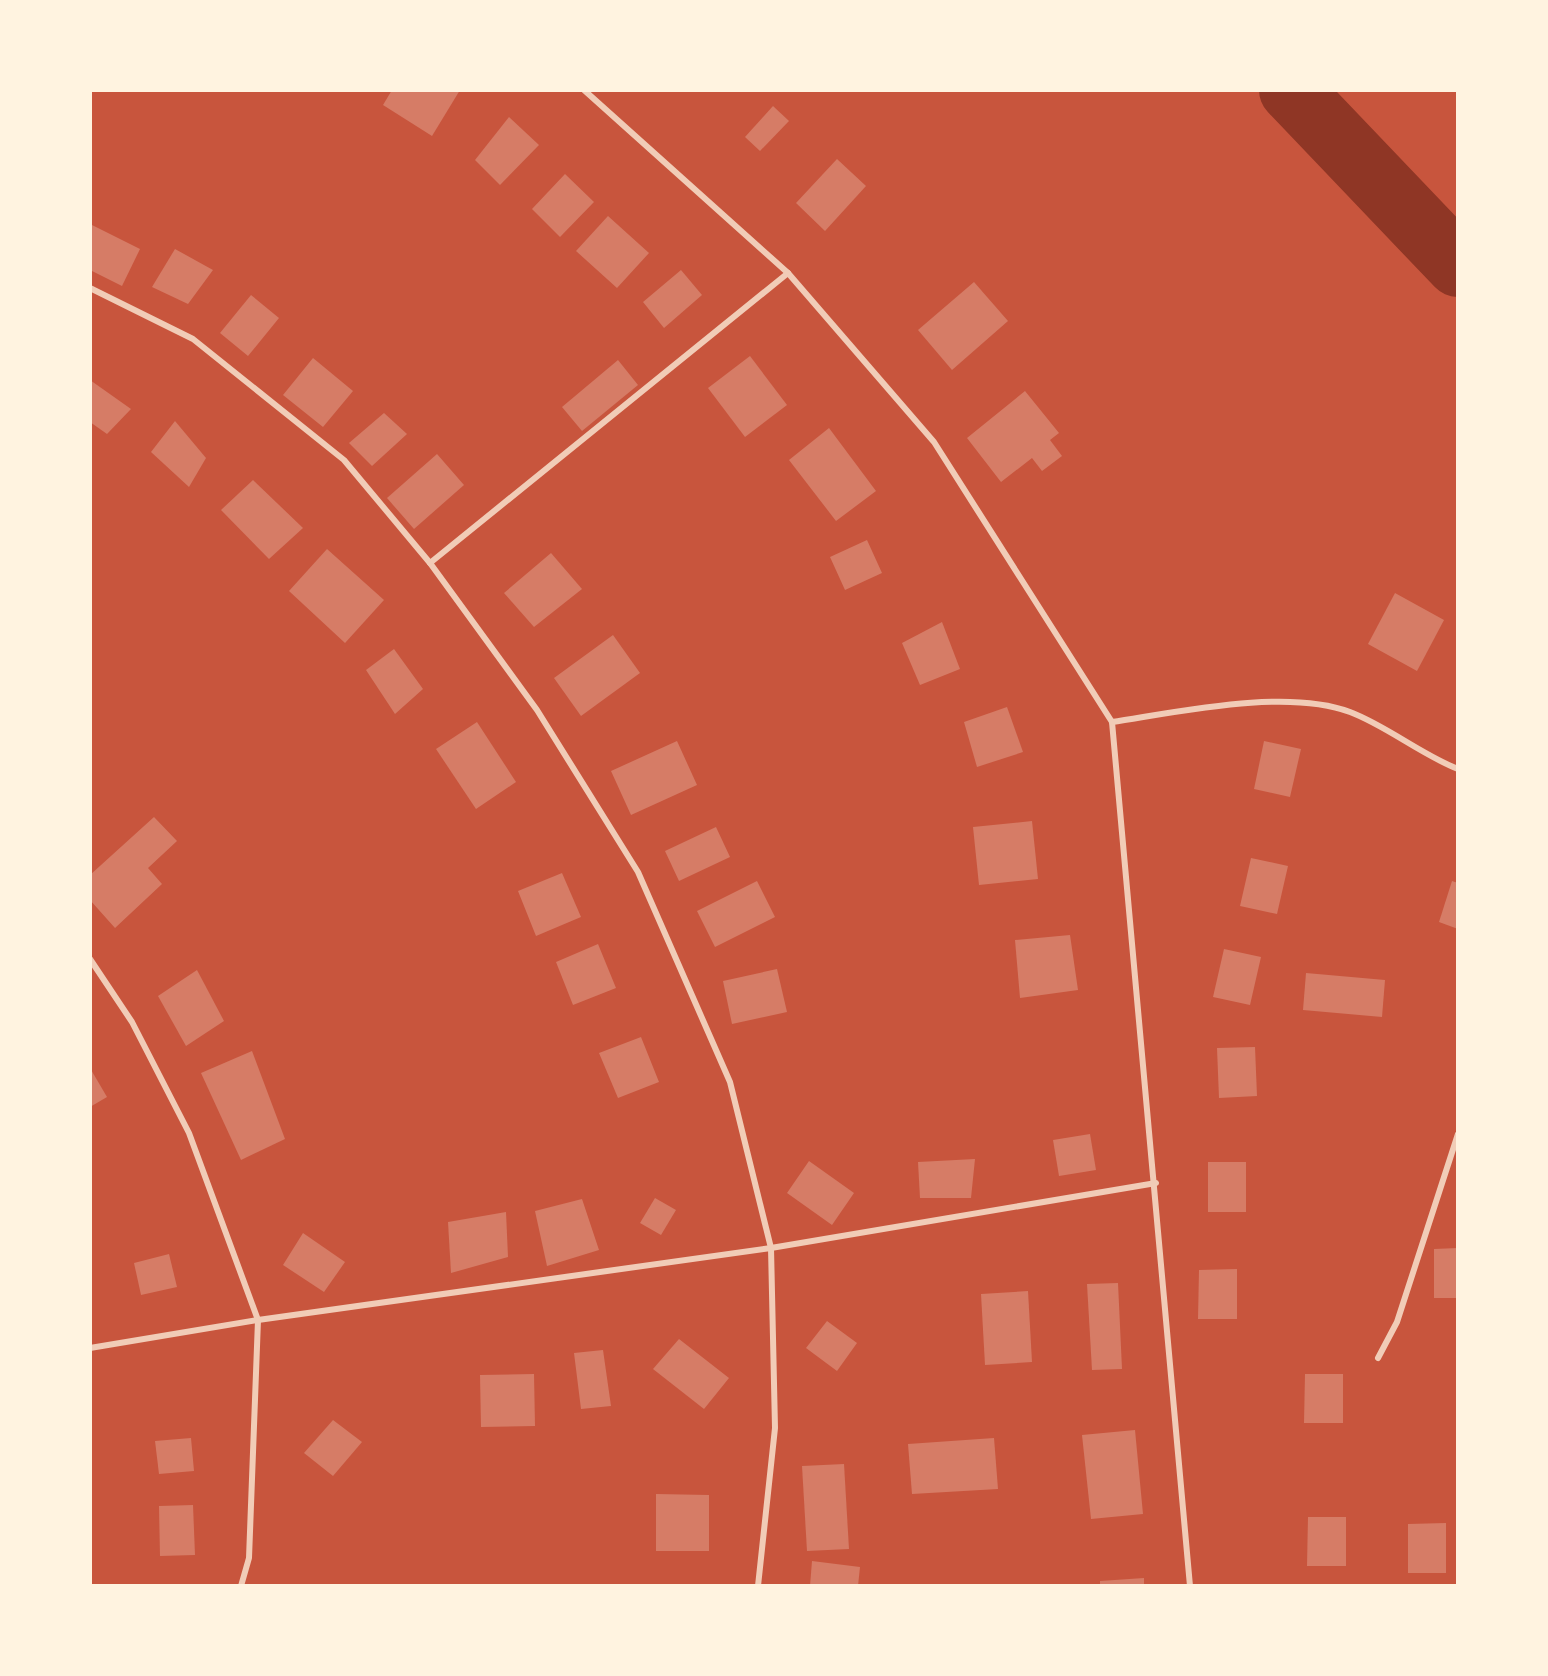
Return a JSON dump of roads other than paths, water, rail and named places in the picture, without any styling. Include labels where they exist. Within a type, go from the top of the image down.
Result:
[{"type":"lane","points":[[584,90],[788,273],[934,442],[1112,722],[1190,1586]]},
{"type":"lane","points":[[430,563],[788,273]]},
{"type":"lane","points":[[90,288],[193,339],[344,460],[430,563],[537,710],[638,872],[730,1082],[771,1248],[775,1428],[758,1586]]},
{"type":"lane","points":[[1112,722],[1276,700],[1349,711],[1433,760],[1458,769]]},
{"type":"lane","points":[[90,959],[132,1022],[189,1133],[258,1320],[249,1558],[241,1586]]},
{"type":"lane","points":[[1378,1358],[1397,1322],[1458,1134]]},
{"type":"lane","points":[[90,1348],[258,1320],[771,1248],[1156,1183]]},
{"type":"waterway","points":[[1291,90],[1458,265]]}]
